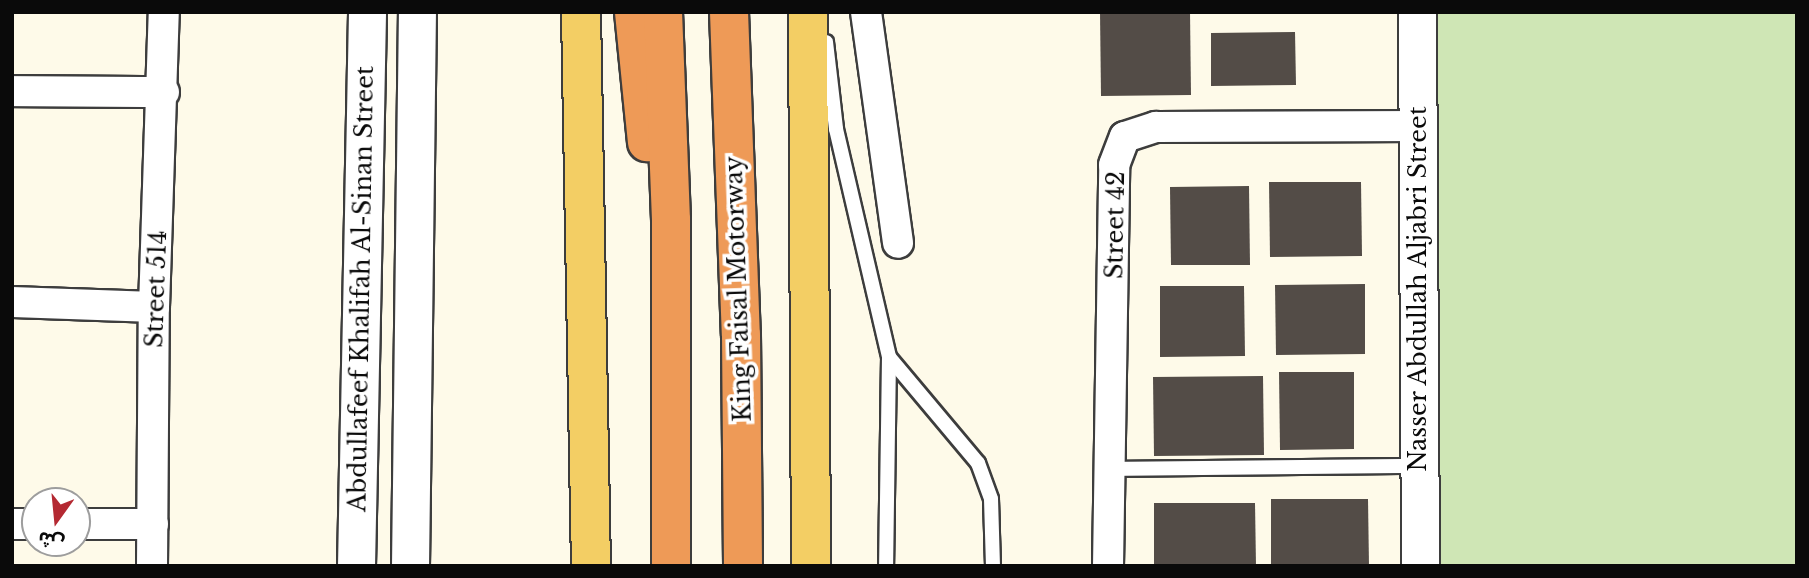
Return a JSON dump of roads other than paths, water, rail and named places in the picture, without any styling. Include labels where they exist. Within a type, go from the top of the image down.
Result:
[{"type":"highway","points":[[634,12],[643,126],[671,220]]},
{"type":"highway","points":[[663,12],[671,220],[671,566]]},
{"type":"highway","name":"King Faisal Motorway","points":[[729,12],[741,335],[743,566]]},
{"type":"main road","points":[[581,12],[591,566]]},
{"type":"main road","points":[[808,12],[811,566]]},
{"type":"street","name":"Street 514","points":[[152,566],[154,307],[164,92],[164,12]]},
{"type":"street","name":"Abdullafeef Khalifah Al-Sinan Street","points":[[356,566],[367,12]]},
{"type":"street","points":[[381,12],[382,27],[390,38],[417,28],[410,566]]},
{"type":"street","points":[[866,12],[898,243]]},
{"type":"street","name":"Nasser Abdullah Aljabri Street","points":[[1418,12],[1420,566]]},
{"type":"street","points":[[12,91],[164,92]]},
{"type":"street","name":"Street 42","points":[[1108,566],[1114,165],[1125,137],[1156,127],[1418,126]]},
{"type":"street","points":[[12,302],[154,307]]},
{"type":"street","points":[[91,524],[153,524]]},
{"type":"lane","points":[[823,12],[836,129],[889,357],[886,566]]},
{"type":"lane","points":[[889,357],[978,463],[991,499],[993,566]]},
{"type":"lane","points":[[1110,469],[1419,466]]}]
